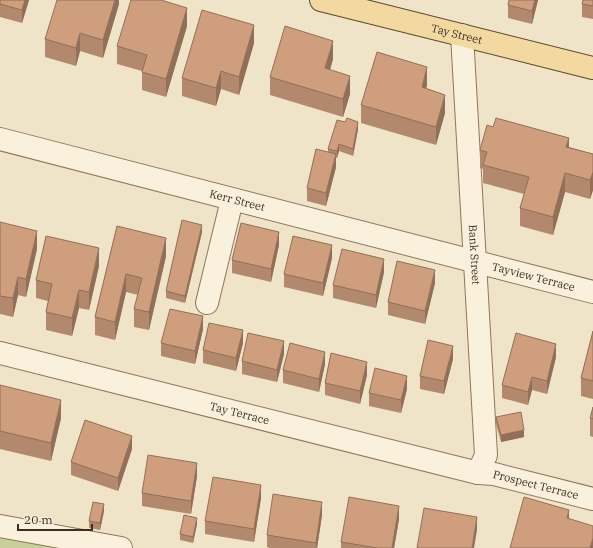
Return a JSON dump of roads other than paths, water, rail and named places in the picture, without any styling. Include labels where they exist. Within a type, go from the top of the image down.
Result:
[{"type":"main road","name":"Tay Street","points":[[323,0],[593,68]]},
{"type":"street","name":"Bank Street","points":[[462,35],[486,455],[478,473]]},
{"type":"street","name":"Kerr Street","points":[[0,139],[232,200],[474,261]]},
{"type":"street","points":[[207,303],[232,200]]},
{"type":"street","name":"Tayview Terrace","points":[[474,261],[593,292]]},
{"type":"street","name":"Tay Terrace","points":[[0,353],[478,473]]},
{"type":"street","name":"Prospect Terrace","points":[[478,473],[494,474],[593,500]]},
{"type":"street","points":[[0,526],[121,548]]}]
